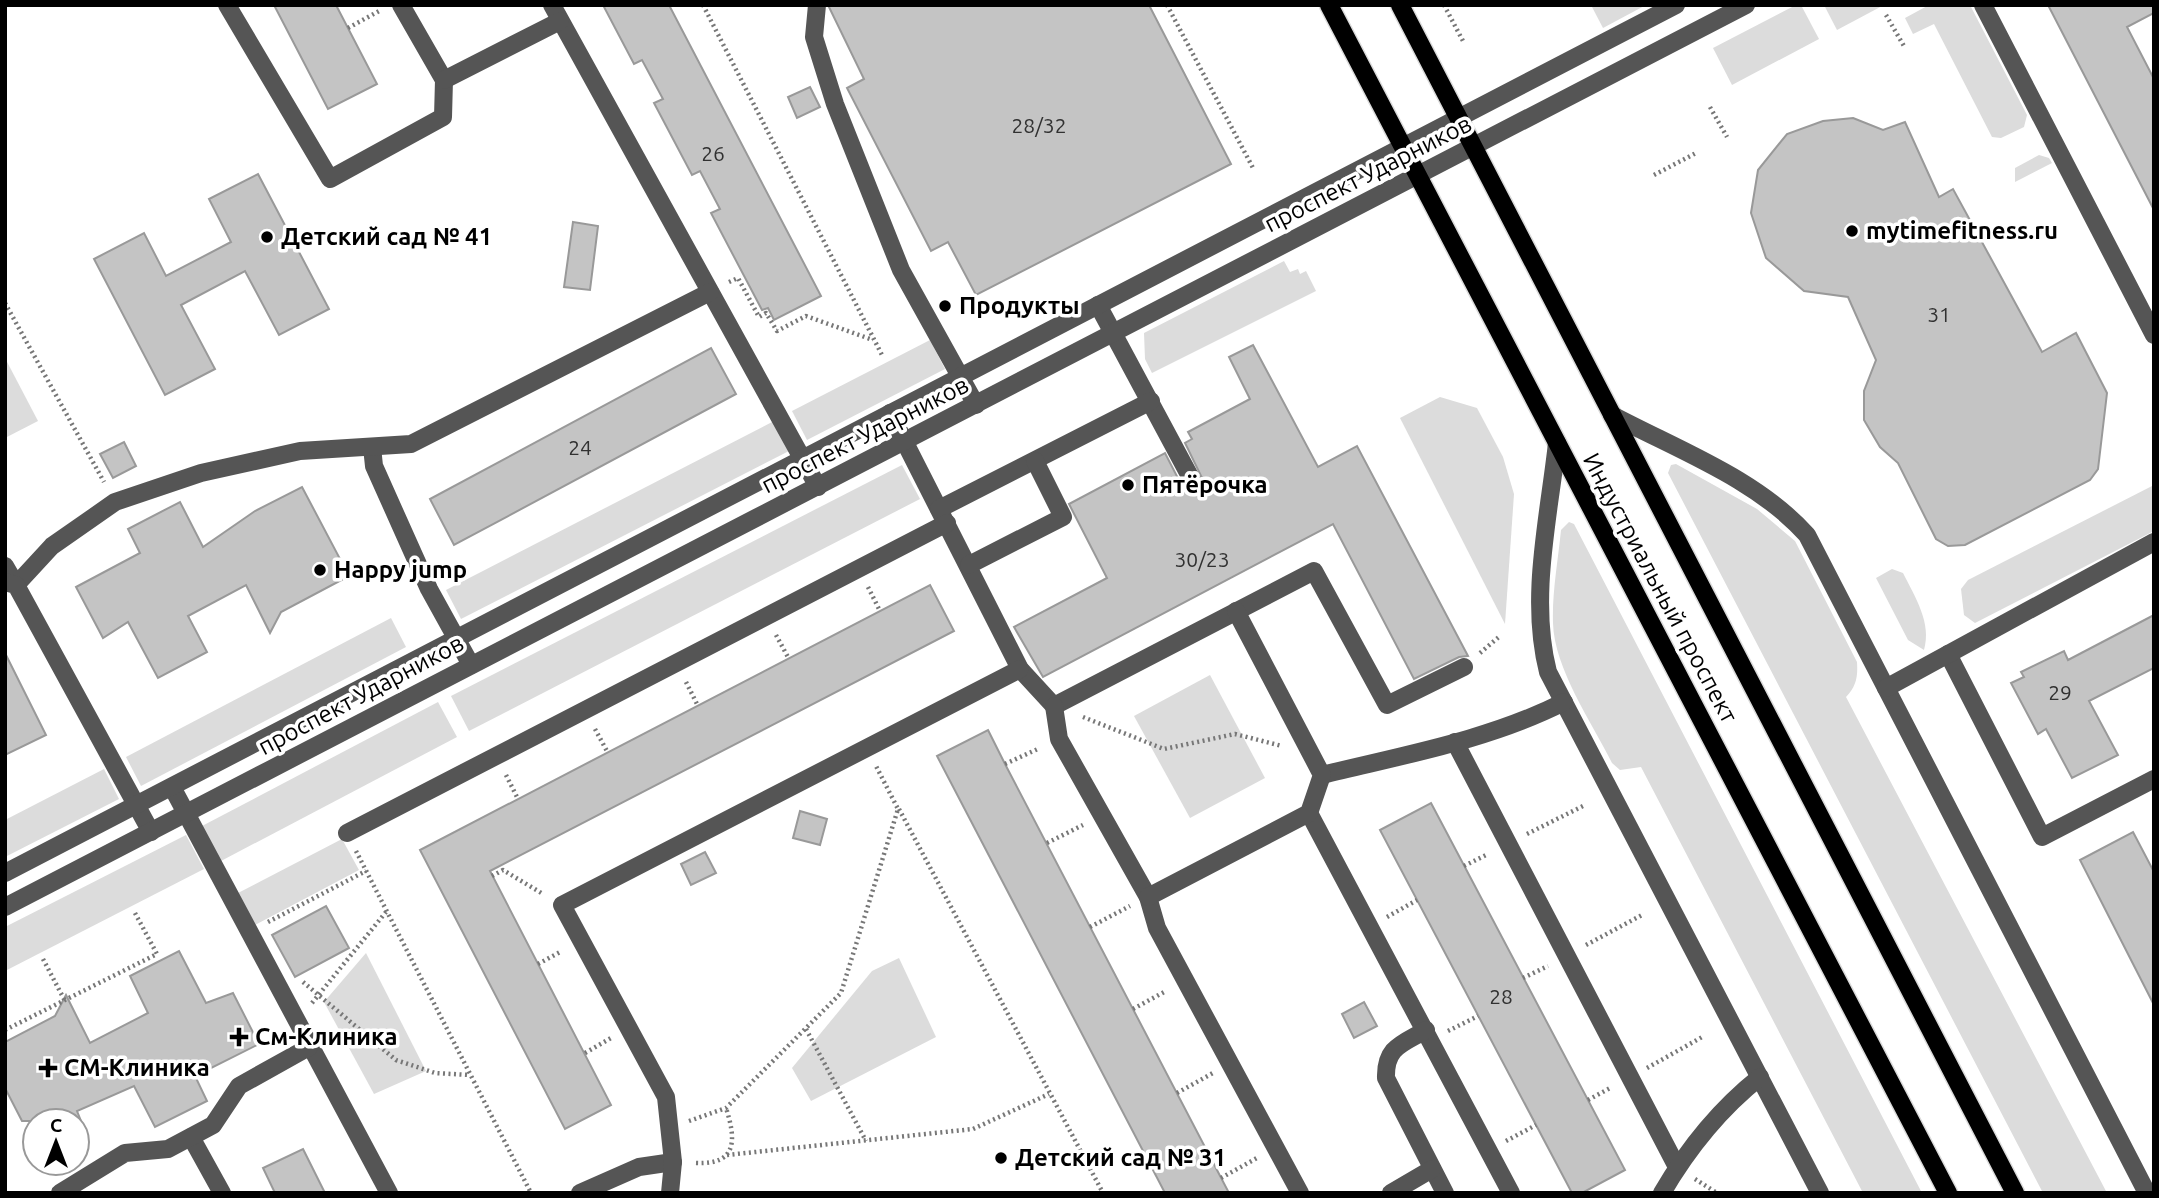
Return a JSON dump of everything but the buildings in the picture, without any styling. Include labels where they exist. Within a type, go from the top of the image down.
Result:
[{"type":"main road","name":"Индустриальный проспект","points":[[1329,5],[1948,1193]]},
{"type":"main road","name":"Индустриальный проспект","points":[[1400,5],[2015,1193]]},
{"type":"street","points":[[227,5],[330,179],[443,117],[444,80],[401,5]]},
{"type":"street","points":[[817,5],[814,37],[835,104],[901,270],[976,405]]},
{"type":"street","name":"проспект Ударников","points":[[5,873],[1676,5]]},
{"type":"street","name":"проспект Ударников","points":[[5,908],[1746,5]]},
{"type":"street","points":[[1983,5],[2154,335]]},
{"type":"street","points":[[444,80],[556,13],[818,487]]},
{"type":"street","points":[[11,584],[51,546],[115,502],[201,472],[288,454],[411,444],[710,292]]},
{"type":"street","points":[[1098,305],[1193,482]]},
{"type":"street","points":[[346,833],[943,516],[1035,461],[1151,401]]},
{"type":"street","points":[[890,413],[1020,669],[1054,706],[1059,739],[1148,897],[1157,928],[1300,1193]]},
{"type":"street","points":[[1612,415],[1763,495],[1787,512],[1807,535],[2147,1193]]},
{"type":"street","points":[[1557,443],[1539,613],[1540,641],[1548,672],[1820,1193]]},
{"type":"street","points":[[372,447],[374,466],[429,589],[471,665]]},
{"type":"street","points":[[969,565],[1063,517],[1035,461]]},
{"type":"street","points":[[1886,688],[2154,542]]},
{"type":"street","points":[[5,566],[11,584],[151,832]]},
{"type":"street","points":[[1054,706],[1314,571],[1387,705],[1464,667]]},
{"type":"street","points":[[1148,897],[1309,813],[1322,775],[1236,611]]},
{"type":"street","points":[[1948,654],[2042,837],[2154,779]]},
{"type":"street","points":[[670,1193],[672,1127],[666,1097],[562,905],[868,750],[1020,669]]},
{"type":"street","points":[[1322,775],[1455,742],[1538,715],[1564,702]]},
{"type":"street","points":[[1455,742],[1677,1167]]},
{"type":"street","points":[[172,787],[389,1193]]},
{"type":"street","points":[[1309,813],[1511,1193]]},
{"type":"street","points":[[1429,1035],[1395,1048],[1385,1062],[1386,1078],[1445,1193]]},
{"type":"street","points":[[60,1193],[125,1153],[168,1149],[213,1125],[239,1086],[309,1047]]},
{"type":"street","points":[[1662,1193],[1677,1167],[1735,1096],[1760,1077]]},
{"type":"street","points":[[191,1137],[222,1193]]},
{"type":"street","points":[[580,1193],[639,1167],[673,1162]]},
{"type":"street","points":[[1391,1193],[1432,1169]]},
{"type":"path","points":[[348,28],[391,5]]},
{"type":"path","points":[[703,5],[883,357]]},
{"type":"path","points":[[1167,5],[1253,168]]},
{"type":"path","points":[[1444,5],[1463,41]]},
{"type":"path","points":[[1886,15],[1903,46]]},
{"type":"path","points":[[1710,107],[1727,137]]},
{"type":"path","points":[[1654,175],[1696,153]]},
{"type":"path","points":[[738,278],[759,317],[766,313],[777,331],[806,317],[875,341]]},
{"type":"path","points":[[5,303],[115,502]]},
{"type":"path","points":[[1054,706],[1164,749],[1235,734],[1244,736]]},
{"type":"path","points":[[1005,764],[1059,739]]},
{"type":"path","points":[[868,750],[1103,1193]]},
{"type":"path","points":[[672,1127],[726,1108],[841,993],[898,808]]},
{"type":"path","points":[[1047,843],[1102,815]]},
{"type":"path","points":[[346,833],[531,1193]]},
{"type":"path","points":[[492,876],[503,870],[562,905]]},
{"type":"path","points":[[249,933],[366,871]]},
{"type":"path","points":[[1090,927],[1148,897]]},
{"type":"path","points":[[1370,927],[1417,900]]},
{"type":"path","points":[[296,1023],[387,912]]},
{"type":"path","points":[[5,1030],[157,954],[135,913]]},
{"type":"path","points":[[43,959],[65,1001]]},
{"type":"path","points":[[271,974],[301,981],[320,994],[396,1060],[435,1073],[470,1075]]},
{"type":"path","points":[[1133,1009],[1186,981]]},
{"type":"path","points":[[1429,1035],[1478,1016]]},
{"type":"path","points":[[806,1029],[866,1141]]},
{"type":"path","points":[[1177,1093],[1230,1063]]},
{"type":"path","points":[[673,1162],[704,1163],[727,1155],[973,1129],[1049,1094]]},
{"type":"path","points":[[726,1108],[733,1133],[733,1144],[727,1155]]},
{"type":"path","points":[[1489,1150],[1536,1125]]},
{"type":"path","points":[[1221,1178],[1276,1148]]},
{"type":"shaded area","points":[[1591,5],[1646,5],[1603,28]]},
{"type":"shaded area","points":[[1796,5],[1801,5],[1819,39],[1732,85],[1713,48]]},
{"type":"shaded area","points":[[1824,5],[1884,5],[1837,30]]},
{"type":"shaded area","points":[[1929,5],[1970,5],[2027,115],[2024,127],[2001,138],[1992,137],[1934,24],[1913,34],[1905,18]]},
{"type":"shaded area","points":[[2039,155],[2049,158],[2052,163],[2015,182],[2015,168]]},
{"type":"shaded area","points":[[1284,261],[1290,272],[1298,269],[1300,274],[1306,271],[1316,291],[1152,373],[1145,359],[1144,333]]},
{"type":"shaded area","points":[[930,340],[945,369],[807,440],[792,411]]},
{"type":"shaded area","points":[[5,358],[38,421],[5,438]]},
{"type":"shaded area","points":[[1440,397],[1477,408],[1503,457],[1514,494],[1505,624],[1400,418]]},
{"type":"shaded area","points":[[774,421],[789,451],[461,619],[446,590]]},
{"type":"shaded area","points":[[1676,464],[1757,509],[1795,541],[1857,662],[1856,681],[1846,697],[2107,1193],[2043,1193],[1668,473],[1671,465]]},
{"type":"shaded area","points":[[902,465],[920,499],[469,731],[451,696]]},
{"type":"shaded area","points":[[2154,485],[2154,531],[1975,623],[1964,615],[1961,589],[1968,580]]},
{"type":"shaded area","points":[[1569,522],[1574,524],[1922,1193],[1863,1193],[1641,767],[1620,770],[1612,763],[1585,713],[1560,658],[1553,623],[1561,530]]},
{"type":"shaded area","points":[[1892,569],[1903,573],[1921,610],[1926,630],[1924,650],[1908,640],[1876,578]]},
{"type":"shaded area","points":[[391,618],[406,647],[141,786],[126,757]]},
{"type":"shaded area","points":[[1210,675],[1265,778],[1190,818],[1134,716]]},
{"type":"shaded area","points":[[438,702],[457,737],[221,861],[202,826]]},
{"type":"shaded area","points":[[104,769],[119,799],[5,857],[5,820]]},
{"type":"shaded area","points":[[186,835],[204,869],[5,971],[5,927]]},
{"type":"shaded area","points":[[342,839],[359,870],[255,925],[238,893]]},
{"type":"shaded area","points":[[366,953],[426,1071],[374,1094],[324,1002]]},
{"type":"shaded area","points":[[899,958],[936,1037],[811,1101],[792,1068],[872,971]]},
{"type":"place","name":"mytimefitness.ru","points":[[1852,231]]},
{"type":"place","name":"Детский сад № 41","points":[[267,237]]},
{"type":"place","name":"Продукты","points":[[945,306]]},
{"type":"place","name":"Пятёрочка","points":[[1128,485]]},
{"type":"place","name":"Happy jump","points":[[320,570]]},
{"type":"place","name":"См-Клиника","points":[[239,1037]]},
{"type":"place","name":"СМ-Клиника","points":[[48,1068]]},
{"type":"place","name":"Детский сад № 31","points":[[1001,1158]]}]
